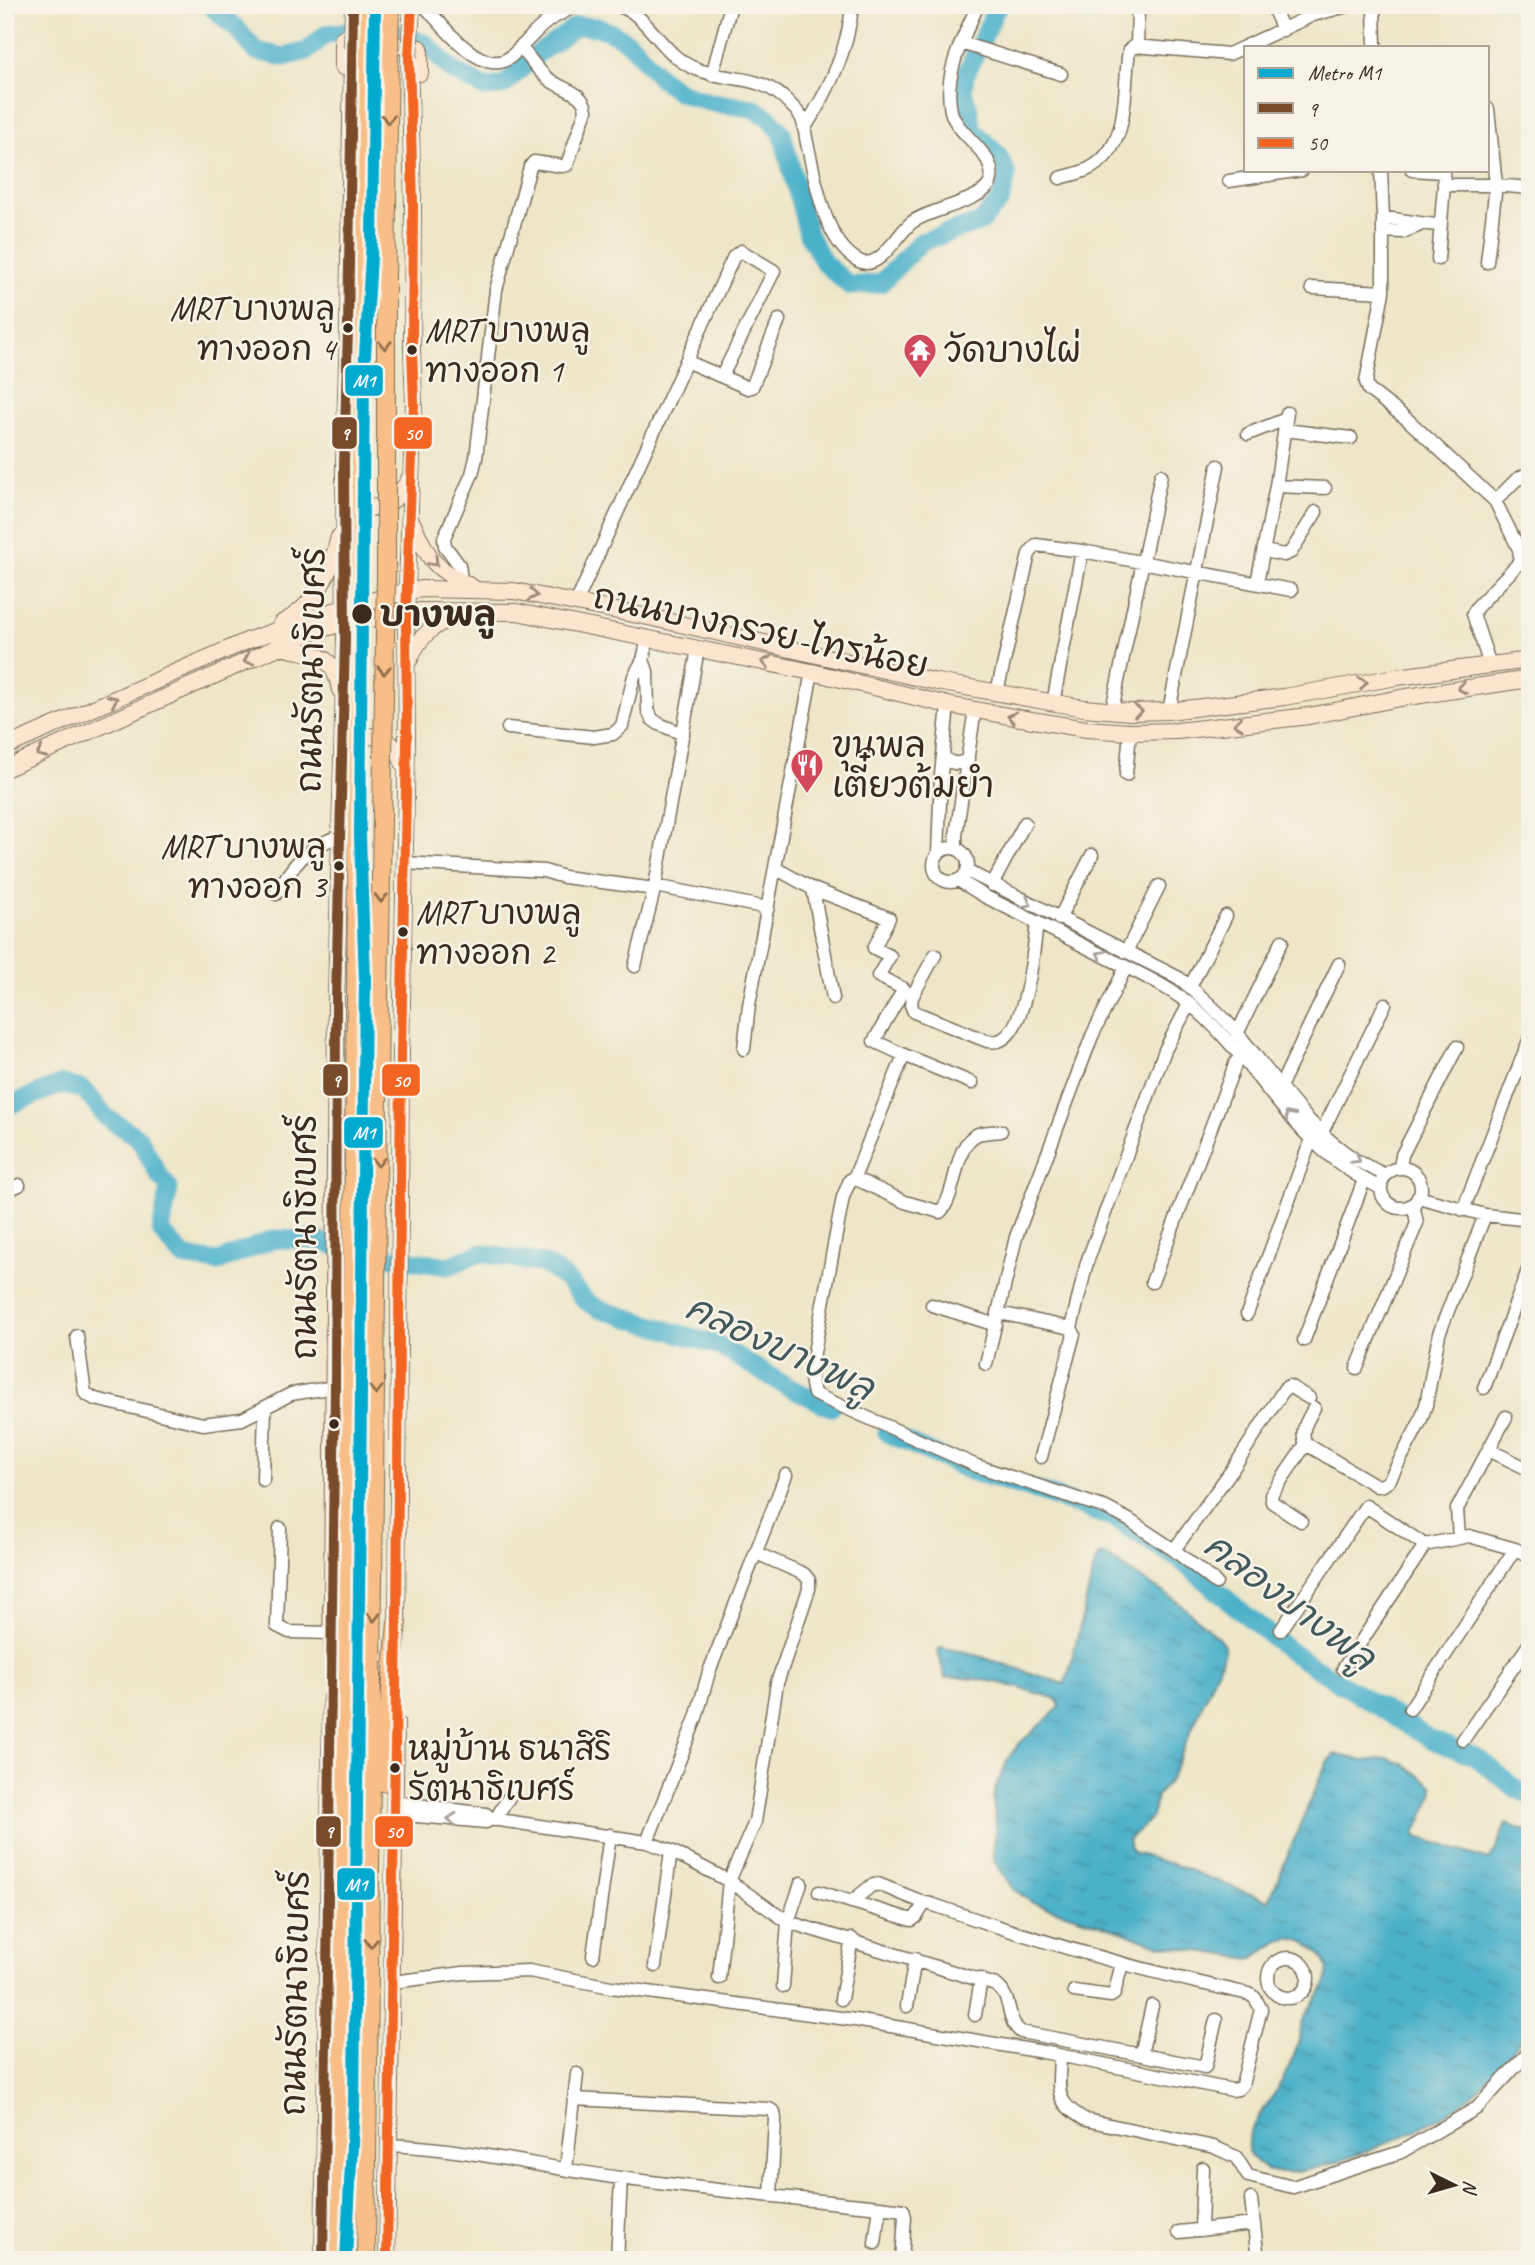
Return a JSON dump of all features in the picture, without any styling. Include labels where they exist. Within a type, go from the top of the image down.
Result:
[{"type":"main road","name":"ถนนรัตนาธิเบศร์","points":[[340,2260],[356,997],[361,278],[357,52],[353,5]]},
{"type":"main road","name":"ถนนรัตนาธิเบศร์","points":[[323,2260],[344,476],[349,229],[357,52],[363,5]]},
{"type":"main road","name":"ถนนรัตนาธิเบศร์","points":[[366,2260],[372,1908],[390,5]]},
{"type":"main road","points":[[387,2260],[393,1982],[406,612],[413,471],[413,231],[409,57],[412,5]]},
{"type":"main road","points":[[349,229],[340,222],[343,38],[420,48],[420,221],[413,231]]},
{"type":"main road","points":[[344,476],[346,489],[352,498],[371,507],[386,505],[396,500],[413,471]]},
{"type":"main road","points":[[249,640],[291,618],[320,590],[331,569],[345,511]]},
{"type":"main road","points":[[407,669],[418,642],[438,623],[457,611],[462,586],[438,568],[426,554],[411,520]]},
{"type":"main road","name":"ถนนบางกรวย-ไทรน้อย","points":[[5,747],[249,640],[344,615],[408,591],[462,586],[514,591],[576,603],[937,682],[1053,703],[1112,710],[1169,711],[1284,697],[1530,660]]},
{"type":"main road","name":"ถนนบางกรวย-ไทรน้อย","points":[[5,769],[314,631],[344,615],[517,612],[812,672],[948,705],[1086,729],[1130,732],[1177,731],[1308,716],[1399,698],[1530,679]]},
{"type":"main road","points":[[277,646],[310,651],[333,669],[340,686],[343,730]]},
{"type":"main road","points":[[342,772],[346,752],[352,744],[373,737],[391,742],[399,751],[405,778]]},
{"type":"main road","points":[[332,1607],[344,1907]]},
{"type":"main road","points":[[372,1908],[397,1622]]},
{"type":"street","points":[[424,5],[469,52],[493,62],[507,60],[523,51],[549,20],[577,5]]},
{"type":"street","points":[[617,5],[634,13],[672,55],[693,68],[712,75],[745,78],[763,84],[785,98],[801,116],[828,226],[842,247],[860,262],[877,261],[911,223],[979,194],[989,186],[992,171],[986,159],[956,124],[951,111],[951,71],[965,44],[978,5]]},
{"type":"street","points":[[712,75],[731,5]]},
{"type":"street","points":[[804,129],[819,106],[836,68],[847,37],[852,5]]},
{"type":"street","points":[[1137,47],[1138,5]]},
{"type":"street","points":[[1272,5],[1283,30]]},
{"type":"street","points":[[1247,46],[1313,15],[1351,5]]},
{"type":"street","points":[[1374,5],[1375,46]]},
{"type":"street","points":[[965,44],[1061,74]]},
{"type":"street","points":[[1060,178],[1091,168],[1105,158],[1114,146],[1120,127],[1129,50],[1137,47],[1229,54],[1244,47]]},
{"type":"street","points":[[462,586],[459,565],[445,546],[444,538],[472,474],[476,458],[496,290],[530,167],[534,162],[566,165],[586,110],[585,102],[580,97],[549,80],[523,51]]},
{"type":"street","points":[[1487,262],[1496,185],[1490,128]]},
{"type":"street","points":[[1229,181],[1289,172]]},
{"type":"street","points":[[1381,172],[1383,292],[1366,382],[1369,390],[1408,420],[1495,501],[1519,549],[1520,558],[1517,565],[1477,607],[1474,614],[1492,664]]},
{"type":"street","points":[[1424,172],[1496,185],[1530,188]]},
{"type":"street","points":[[1438,260],[1443,175]]},
{"type":"street","points":[[1383,225],[1403,232],[1420,225],[1441,225]]},
{"type":"street","points":[[576,603],[733,257],[741,251],[774,271],[722,376]]},
{"type":"street","points":[[1312,288],[1383,292]]},
{"type":"street","points":[[686,360],[748,388],[752,387],[779,320]]},
{"type":"street","points":[[1257,583],[1286,421]]},
{"type":"street","points":[[1248,434],[1286,421],[1351,438]]},
{"type":"street","points":[[1169,711],[1218,466]]},
{"type":"street","points":[[1495,501],[1516,480],[1530,472]]},
{"type":"street","points":[[1112,710],[1161,475]]},
{"type":"street","points":[[1276,486],[1325,488]]},
{"type":"street","points":[[1264,551],[1284,555],[1291,552],[1316,512]]},
{"type":"street","points":[[997,692],[1032,548],[1036,545],[1291,590]]},
{"type":"street","points":[[1053,703],[1082,551]]},
{"type":"street","points":[[508,728],[594,737],[613,734],[622,726],[634,676],[643,660],[648,638]]},
{"type":"street","points":[[635,966],[655,888],[698,649]]},
{"type":"street","points":[[643,660],[647,671],[648,710],[652,719],[683,734]]},
{"type":"street","points":[[744,1049],[749,1005],[812,672]]},
{"type":"street","points":[[938,854],[948,705]]},
{"type":"street","points":[[956,848],[975,709]]},
{"type":"street","points":[[1126,775],[1130,732]]},
{"type":"street","points":[[943,756],[955,764],[963,764],[968,760]]},
{"type":"street","points":[[992,886],[1025,823]]},
{"type":"street","points":[[276,894],[293,864],[310,849],[339,836]]},
{"type":"street","points":[[963,875],[966,857],[956,848],[943,849],[934,859],[935,872],[945,881],[963,875],[992,886],[1179,978],[1208,1002],[1237,1034],[1270,1095],[1311,1140],[1348,1171],[1364,1180],[1383,1181],[1400,1168],[1402,1155],[1457,1047]]},
{"type":"street","points":[[1059,919],[1092,855]]},
{"type":"street","points":[[404,863],[544,871],[564,877],[655,888],[768,908]]},
{"type":"street","points":[[775,868],[813,889],[889,918],[874,948],[890,956],[878,976],[904,989],[874,1041],[972,1083]]},
{"type":"street","points":[[963,875],[1037,922],[1171,990],[1245,1053],[1322,1132],[1383,1181]]},
{"type":"street","points":[[1125,952],[1159,886]]},
{"type":"street","points":[[813,889],[834,998]]},
{"type":"street","points":[[1190,988],[1226,916]]},
{"type":"street","points":[[935,955],[912,997],[911,1005],[915,1012],[987,1041],[1000,1041],[1010,1032],[1020,1014],[1032,963],[1037,922]]},
{"type":"street","points":[[1237,1034],[1282,941]]},
{"type":"street","points":[[1280,1087],[1339,964]]},
{"type":"street","points":[[986,1364],[1016,1237],[1092,1036],[1126,967]]},
{"type":"street","points":[[1041,1457],[1074,1342],[1071,1328],[1087,1262],[1165,1050],[1189,1004]]},
{"type":"street","points":[[1322,1132],[1385,1004]]},
{"type":"street","points":[[1462,1210],[1530,1038]]},
{"type":"street","points":[[1152,1282],[1236,1062],[1245,1053]]},
{"type":"street","points":[[904,1055],[854,1178],[847,1183],[843,1197],[810,1374],[814,1394],[977,1466],[1106,1508],[1174,1549],[1216,1583]]},
{"type":"street","points":[[854,1178],[905,1202],[940,1212],[947,1202],[964,1148],[970,1139],[979,1134],[1001,1131]]},
{"type":"street","points":[[1247,1314],[1311,1140]]},
{"type":"street","points":[[1357,1368],[1417,1223],[1419,1181],[1408,1170],[1400,1168]]},
{"type":"street","points":[[1304,1340],[1364,1180]]},
{"type":"street","points":[[1383,1181],[1382,1196],[1393,1207],[1400,1208],[1416,1201],[1485,1215],[1530,1220]]},
{"type":"street","points":[[5,1191],[19,1185]]},
{"type":"street","points":[[1174,1549],[1234,1467],[1285,1388],[1289,1386],[1312,1403],[1303,1429],[1302,1436],[1306,1444],[1377,1486],[1389,1481],[1420,1422],[1426,1405],[1439,1334],[1485,1215]]},
{"type":"street","points":[[1484,1388],[1530,1265]]},
{"type":"street","points":[[932,1306],[997,1319],[1071,1328]]},
{"type":"street","points":[[77,1336],[85,1393],[91,1398],[203,1424],[242,1419],[291,1394],[335,1387]]},
{"type":"street","points":[[263,1479],[265,1407]]},
{"type":"street","points":[[1459,1538],[1457,1509],[1506,1417]]},
{"type":"street","points":[[1301,1521],[1272,1502],[1271,1495],[1306,1444]]},
{"type":"street","points":[[1489,1450],[1530,1470]]},
{"type":"street","points":[[647,1842],[696,1718],[709,1672],[786,1475]]},
{"type":"street","points":[[1281,1630],[1366,1506],[1425,1545]]},
{"type":"street","points":[[280,1528],[276,1626],[289,1632],[331,1633]]},
{"type":"street","points":[[1343,1669],[1425,1545],[1469,1536],[1530,1556]]},
{"type":"street","points":[[1410,1709],[1515,1549]]},
{"type":"street","points":[[719,1978],[729,1881],[755,1822],[777,1683],[809,1589],[809,1580],[804,1574],[756,1553]]},
{"type":"street","points":[[1463,1740],[1530,1643]]},
{"type":"street","points":[[494,1819],[514,1789]]},
{"type":"street","points":[[394,1808],[486,1814],[494,1819],[647,1842],[671,1851],[729,1881],[788,1922],[981,1979],[1004,1991],[1010,2005],[1012,2021],[1021,2032],[1205,2067],[1216,2020]]},
{"type":"street","points":[[593,1956],[610,1835]]},
{"type":"street","points":[[655,1966],[671,1851]]},
{"type":"street","points":[[783,1986],[788,1922],[801,1883]]},
{"type":"street","points":[[393,1982],[463,1973],[529,1971],[611,1987],[855,2020],[1238,2090],[1242,2085],[1261,2009],[1249,1994],[1122,1964],[998,1928],[878,1884],[871,1886],[851,1902]]},
{"type":"street","points":[[819,1892],[912,1920],[925,1903]]},
{"type":"street","points":[[841,1999],[852,1939]]},
{"type":"street","points":[[907,2006],[915,1959]]},
{"type":"street","points":[[1074,1991],[1111,1996],[1114,1994],[1122,1964]]},
{"type":"street","points":[[975,2015],[981,1979]]},
{"type":"street","points":[[1259,2004],[1274,1992]]},
{"type":"street","points":[[1141,2055],[1152,2006]]},
{"type":"street","points":[[1060,2056],[1060,2097],[1067,2110],[1086,2120],[1214,2147],[1236,2157],[1248,2176],[1293,2187],[1401,2152],[1477,2108],[1530,2051]]},
{"type":"street","points":[[566,2169],[577,2074]]},
{"type":"street","points":[[574,2099],[769,2109],[774,2112],[771,2195]]},
{"type":"street","points":[[389,2145],[496,2156],[621,2178],[903,2210],[905,2217],[902,2260]]},
{"type":"street","points":[[1201,2230],[1203,2168]]},
{"type":"street","points":[[617,2260],[621,2178]]},
{"type":"street","points":[[1251,2199],[1258,2260]]},
{"type":"street","points":[[875,2243],[880,2207]]},
{"type":"street","points":[[1179,2232],[1254,2224]]},
{"type":"water","points":[[1103,1554],[1175,1600],[1224,1645],[1224,1654],[1171,1778],[1157,1796],[1152,1817],[1128,1840],[1134,1853],[1178,1866],[1269,1901],[1327,1762],[1335,1754],[1364,1761],[1388,1758],[1405,1765],[1433,1786],[1432,1797],[1416,1831],[1418,1837],[1488,1860],[1495,1851],[1506,1824],[1530,1832],[1530,1852],[1519,1874],[1530,1880],[1530,2028],[1483,2085],[1450,2111],[1399,2137],[1339,2161],[1286,2173],[1266,2170],[1249,2153],[1249,2137],[1288,2070],[1303,2021],[1324,1988],[1328,1970],[1317,1951],[1296,1939],[1278,1942],[1251,1959],[1155,1944],[1033,1903],[1013,1889],[995,1862],[995,1789],[1009,1757],[1019,1744],[1059,1708],[1059,1703],[1054,1698],[1000,1683],[945,1678],[938,1651],[941,1647],[970,1653],[1064,1684],[1095,1563],[1099,1555]]},
{"type":"waterway","points":[[209,5],[236,28],[256,51],[284,57],[307,51],[326,34],[381,28],[426,44],[453,71],[485,88],[504,85],[536,55],[577,26],[599,27],[633,46],[659,77],[680,92],[708,102],[753,108],[770,119],[782,133],[808,234],[824,263],[850,286],[881,283],[921,242],[981,222],[1001,200],[1007,174],[998,155],[973,130],[963,92],[965,76],[998,5]]},
{"type":"waterway","name":"คลองบางพลู","points":[[5,1107],[62,1084],[84,1090],[106,1117],[139,1138],[158,1174],[169,1188],[161,1231],[183,1257],[218,1262],[273,1239],[317,1240],[352,1252],[448,1266],[481,1253],[544,1264],[565,1278],[586,1301],[599,1309],[717,1345],[788,1387],[831,1407]]},
{"type":"waterway","name":"คลองบางพลู","points":[[887,1433],[973,1472],[1038,1491],[1113,1518],[1180,1560],[1289,1651],[1430,1739],[1476,1757],[1516,1789],[1530,1795]]},
{"type":"metro line","name":"M1","points":[[346,2260],[354,2106],[365,980],[360,836],[364,372],[372,240],[375,5]]},
{"type":"transit line","name":"9","points":[[323,2260],[335,1387],[336,998],[345,639],[344,463],[353,5]]},
{"type":"transit line","name":"50","points":[[387,2260],[397,1622],[401,1053],[407,740],[406,613],[414,403],[409,57],[412,5]]},
{"type":"place","name":"MRT บางพลู ทางออก 4","points":[[348,328]]},
{"type":"place","name":"MRT บางพลู ทางออก 1","points":[[412,350]]},
{"type":"place","name":"วัดบางไผ่","points":[[920,380]]},
{"type":"place","name":"บางพลู","points":[[362,614]]},
{"type":"place","name":"ขุนพล เตี๋ยวต้มยำ","points":[[807,795]]},
{"type":"place","name":"MRT บางพลู ทางออก 3","points":[[339,866]]},
{"type":"place","name":"MRT บางพลู ทางออก 2","points":[[403,932]]},
{"type":"place","name":"หมู่บ้าน ธนาสิริ รัตนาธิเบศร์","points":[[395,1768]]}]
